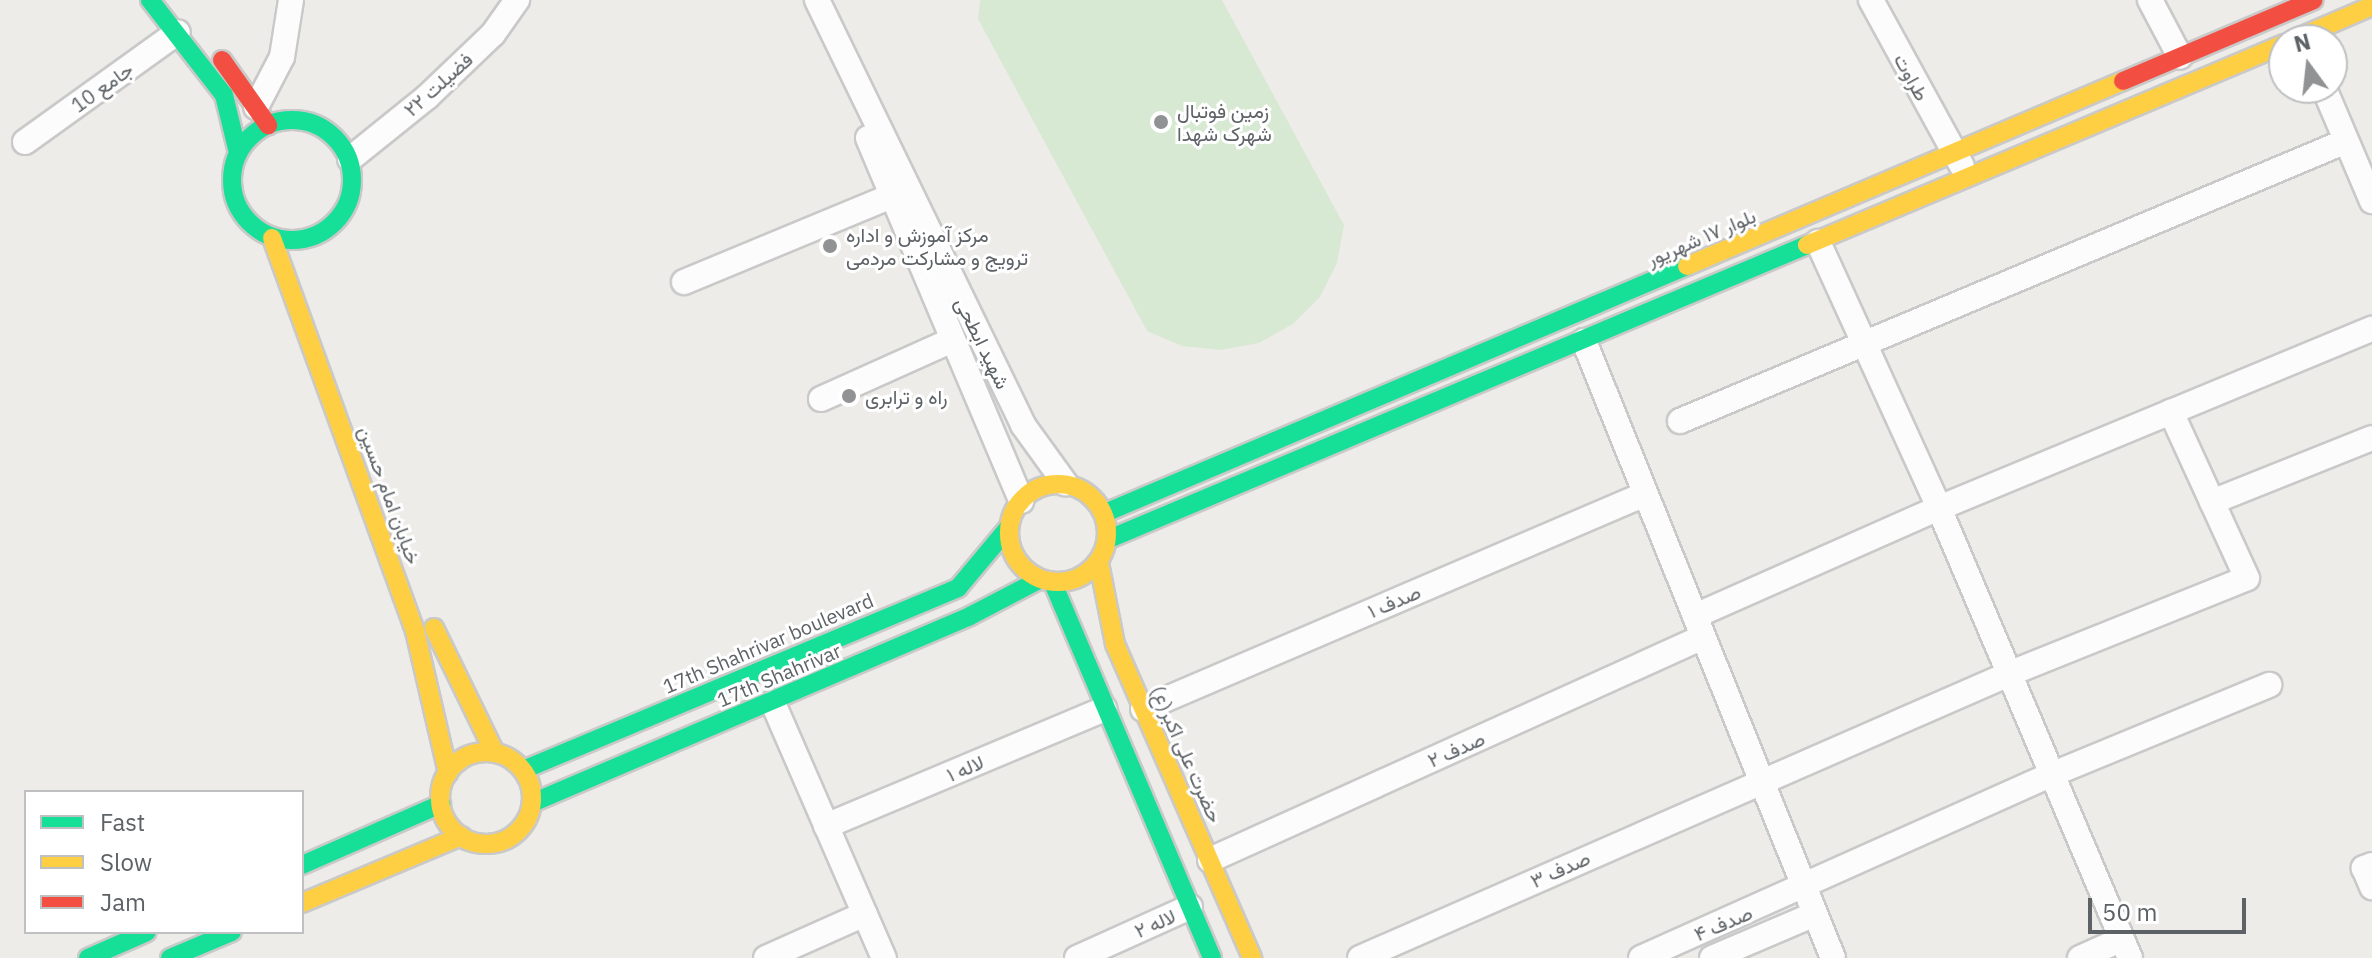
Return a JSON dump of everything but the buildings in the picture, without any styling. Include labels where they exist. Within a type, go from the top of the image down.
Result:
[{"type":"street","points":[[150,0],[178,32],[224,95],[238,153]]},
{"type":"street","points":[[175,0],[262,116],[316,124],[336,138],[350,159],[353,186],[344,213],[324,232],[299,248],[272,238],[250,224],[236,203],[232,178],[238,153],[262,116],[282,57],[291,0]]},
{"type":"street","name":"فضیلت ۲۲","points":[[350,159],[427,97],[493,34],[517,0]]},
{"type":"street","name":"شهید ابطحی","points":[[817,0],[1023,425],[1065,483]]},
{"type":"street","name":"طراوت","points":[[1871,0],[1969,178]]},
{"type":"street","points":[[2150,0],[2180,57]]},
{"type":"street","name":"بلوار ۱۷ شهریور","points":[[1105,513],[2314,0]]},
{"type":"street","points":[[2331,24],[2372,6]]},
{"type":"street","name":"جامع 10","points":[[25,142],[178,32]]},
{"type":"street","points":[[1109,539],[2268,51]]},
{"type":"street","name":"شهید ابطحی","points":[[849,67],[889,197],[1021,501]]},
{"type":"street","points":[[2331,104],[2372,201]]},
{"type":"street","points":[[1680,421],[2346,141]]},
{"type":"street","points":[[684,282],[889,197]]},
{"type":"street","name":"خیابان امام حسین","points":[[272,238],[415,631],[432,688],[448,773]]},
{"type":"street","points":[[1818,242],[2011,673],[2126,949],[2080,958]]},
{"type":"street","name":"صدف ۲","points":[[1210,860],[1699,627],[1939,508],[2372,329]]},
{"type":"street","name":"خیابان امام حسین","points":[[327,331],[444,654],[495,753]]},
{"type":"street","points":[[821,399],[952,340]]},
{"type":"street","points":[[1584,341],[1833,958]]},
{"type":"street","points":[[2171,412],[2212,502],[2372,438]]},
{"type":"street","points":[[1065,483],[1089,493],[1105,513],[1109,539],[1099,563],[1078,579],[1046,581],[1022,567],[1011,549],[1009,527],[1021,501],[1039,487],[1065,483]]},
{"type":"street","name":"صدف ۱","points":[[1143,709],[1645,494]]},
{"type":"street","name":"صدف ۳","points":[[1360,958],[1761,780],[2011,673],[2247,578],[2212,502]]},
{"type":"street","name":"17th Shahrivar boulevard","points":[[523,770],[958,588],[1009,527]]},
{"type":"street","name":"حضرت علی اکبر(ع)","points":[[1099,563],[1115,644],[1252,958]]},
{"type":"street","points":[[1046,581],[1212,958]]},
{"type":"street","name":"17th Shahrivar","points":[[532,803],[773,703],[1046,581]]},
{"type":"street","name":"صدف ۴","points":[[1641,958],[1805,889],[2053,774],[2269,685]]},
{"type":"street","points":[[773,703],[884,958]]},
{"type":"street","name":"لاله ۱","points":[[826,826],[1104,709]]},
{"type":"street","points":[[1127,762],[1160,748]]},
{"type":"street","points":[[495,753],[523,770],[532,803],[521,828],[506,839],[488,843],[461,836],[446,819],[441,804],[448,773],[465,757],[495,753]]},
{"type":"street","points":[[304,864],[441,804]]},
{"type":"street","points":[[304,902],[461,836]]},
{"type":"street","points":[[2372,865],[2364,868],[2372,887]]},
{"type":"street","name":"لاله ۲","points":[[1077,958],[1190,907]]},
{"type":"street","points":[[766,958],[865,914]]},
{"type":"street","name":"صدف ۴","points":[[1712,958],[1815,914]]},
{"type":"street","points":[[88,958],[142,934]]},
{"type":"street","points":[[170,958],[227,934]]},
{"type":"green space","name":"زمین فوتبال شهرک شهدا","points":[[980,0],[1222,0],[1344,225],[1337,263],[1320,297],[1293,324],[1259,343],[1221,350],[1182,346],[1147,331],[978,19]]},
{"type":"traffic: fast","points":[[150,0],[224,95],[238,153]]},
{"type":"traffic: fast","points":[[292,120],[315,125],[334,138],[347,157],[352,180],[347,203],[334,222],[315,235],[292,240],[269,235],[250,222],[237,203],[232,180],[237,157],[250,138],[269,125],[292,120]]},
{"type":"traffic: fast","points":[[1109,539],[1807,245]]},
{"type":"traffic: fast","points":[[1105,513],[1687,266]]},
{"type":"traffic: fast","points":[[523,770],[958,588],[1009,527]]},
{"type":"traffic: fast","points":[[532,803],[970,616],[1039,580]]},
{"type":"traffic: fast","points":[[1053,583],[1212,958]]},
{"type":"traffic: fast","points":[[304,864],[441,804]]},
{"type":"traffic: fast","points":[[88,958],[142,934]]},
{"type":"traffic: fast","points":[[170,958],[227,934]]},
{"type":"traffic: slow","points":[[2330,24],[2372,6]]},
{"type":"traffic: slow","points":[[1807,245],[2268,51]]},
{"type":"traffic: slow","points":[[1687,266],[2123,81]]},
{"type":"traffic: slow","points":[[272,238],[415,631],[448,773]]},
{"type":"traffic: slow","points":[[1058,484],[1077,488],[1093,498],[1103,514],[1107,533],[1103,552],[1093,568],[1077,578],[1058,582],[1039,578],[1023,568],[1013,552],[1009,533],[1013,514],[1023,498],[1039,488],[1058,484]]},
{"type":"traffic: slow","points":[[1099,563],[1115,644],[1252,958]]},
{"type":"traffic: slow","points":[[434,628],[495,753]]},
{"type":"traffic: slow","points":[[486,752],[503,756],[518,766],[528,781],[532,798],[528,815],[518,830],[503,840],[486,844],[469,840],[454,830],[444,815],[440,798],[444,781],[454,766],[469,756],[486,752]]},
{"type":"traffic: slow","points":[[304,902],[461,836]]},
{"type":"traffic: jam","points":[[2123,81],[2314,0]]},
{"type":"traffic: jam","points":[[222,60],[268,125]]},
{"type":"place","name":"زمین فوتبال شهرک شهدا","points":[[1161,122]]},
{"type":"place","name":"مرکز آموزش و اداره ترویج و مشارکت مردمی","points":[[830,246]]},
{"type":"place","name":"راه و ترابری","points":[[849,396]]}]
